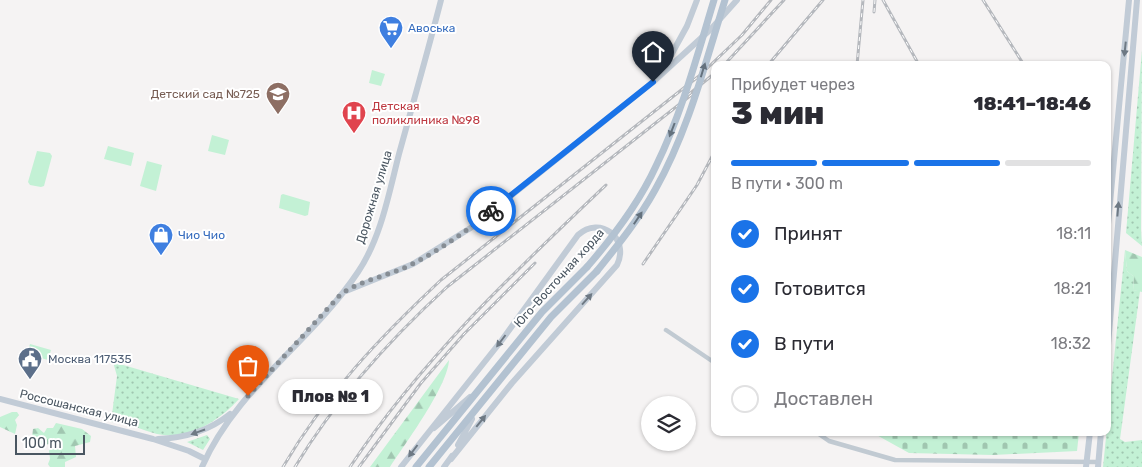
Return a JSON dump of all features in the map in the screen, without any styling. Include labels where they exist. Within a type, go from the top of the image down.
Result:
[{"type":"main road","name":"Дорожная улица","points":[[202,467],[220,433],[237,409],[360,271],[379,227],[442,0]]},
{"type":"main road","points":[[653,82],[670,60],[697,0]]},
{"type":"main road","name":"Юго-Восточная хорда","points":[[416,467],[542,312],[587,267],[631,210],[656,166],[688,84],[714,0]]},
{"type":"main road","name":"Юго-Восточная хорда","points":[[430,467],[551,317],[597,271],[633,226],[666,170],[699,86],[725,0]]},
{"type":"main road","points":[[341,294],[413,264],[472,227],[653,82],[711,29],[737,0]]},
{"type":"main road","points":[[1111,192],[1129,0]]},
{"type":"main road","points":[[1111,309],[1137,0]]},
{"type":"main road","points":[[401,467],[502,340],[578,235],[591,227],[609,230],[617,239],[621,248],[617,265],[512,383],[444,467]]},
{"type":"main road","points":[[360,271],[360,276],[369,281]]},
{"type":"main road","points":[[353,280],[369,281]]},
{"type":"main road","points":[[425,435],[474,395]]},
{"type":"main road","name":"Россошанская улица","points":[[0,399],[153,439],[189,450],[206,459]]},
{"type":"main road","points":[[450,459],[483,402]]},
{"type":"main road","name":"Россошанская улица","points":[[153,439],[181,437],[203,430],[217,424],[237,409]]},
{"type":"main road","points":[[1087,464],[1090,436]]},
{"type":"main road","points":[[1098,464],[1101,436]]},
{"type":"street","points":[[666,330],[711,360]]},
{"type":"street","points":[[822,436],[829,441],[895,460],[1098,464]]},
{"type":"green space","points":[[1142,50],[1141,229],[1142,246],[1126,233]]},
{"type":"green space","points":[[372,70],[385,74],[381,86],[369,83]]},
{"type":"green space","points":[[212,135],[229,140],[225,155],[208,151]]},
{"type":"green space","points":[[108,146],[134,153],[131,166],[104,159]]},
{"type":"green space","points":[[37,151],[50,153],[52,156],[44,186],[41,187],[30,185],[28,182]]},
{"type":"green space","points":[[147,161],[162,165],[156,191],[140,186]]},
{"type":"green space","points":[[281,195],[310,202],[308,215],[305,216],[279,208]]},
{"type":"green space","points":[[1125,250],[1127,271],[1134,277],[1133,290],[1140,291],[1120,439],[1125,442],[1142,440],[1142,467],[1103,467],[1106,436],[1111,436],[1111,388]]},
{"type":"green space","points":[[1125,250],[1142,257],[1142,292],[1133,290],[1134,277],[1127,271]]},
{"type":"green space","points":[[30,344],[51,350],[48,360],[27,354]]},
{"type":"green space","points":[[449,360],[447,371],[434,399],[390,467],[370,467]]},
{"type":"green space","points":[[113,362],[239,399],[212,422],[180,435],[157,434],[129,425],[111,422],[117,376]]},
{"type":"green space","points":[[17,412],[19,415],[15,420],[17,425],[15,434],[0,427],[0,417]]},
{"type":"green space","points":[[56,423],[82,429],[91,436],[90,442],[75,446],[76,457],[65,462],[65,467],[50,467],[48,464],[50,459],[49,451],[52,444],[38,445],[32,438],[33,429],[38,428],[44,433],[47,428],[53,428]]},
{"type":"green space","points":[[207,435],[210,439],[203,450],[187,442]]},
{"type":"green space","points":[[878,436],[1079,436],[1077,451],[993,455],[909,453]]},
{"type":"railway","points":[[715,61],[742,35],[771,0]]},
{"type":"railway","points":[[728,61],[784,0]]},
{"type":"railway","points":[[771,61],[823,0]]},
{"type":"railway","points":[[857,61],[863,0]]},
{"type":"railway","points":[[874,12],[875,0]]},
{"type":"railway","points":[[883,0],[917,61]]},
{"type":"railway","points":[[983,0],[1021,61]]},
{"type":"railway","points":[[283,467],[335,391],[375,345],[418,301],[441,280],[711,65]]},
{"type":"railway","points":[[688,95],[711,76]]},
{"type":"railway","points":[[295,467],[346,394],[425,307],[447,287],[695,92]]},
{"type":"railway","points":[[643,264],[697,185],[711,159]]},
{"type":"railway","points":[[350,467],[407,390],[438,354],[503,285],[606,185]]},
{"type":"railway","points":[[359,467],[421,383],[464,334],[535,263]]},
{"type":"way so far","points":[[248,396],[341,294],[359,284],[413,264],[472,227],[491,211]]},
{"type":"place","name":"Авоська","points":[[391,49]]},
{"type":"place","name":"Детский сад №725","points":[[278,115]]},
{"type":"place","name":"Детская поликлиника №98","points":[[354,134]]},
{"type":"place","name":"Чио Чио","points":[[161,256]]},
{"type":"place","name":"Москва 117535","points":[[30,380]]},
{"type":"place","name":"Плов № 1","points":[[248,396]]},
{"type":"route","points":[[491,211],[653,82]]}]
